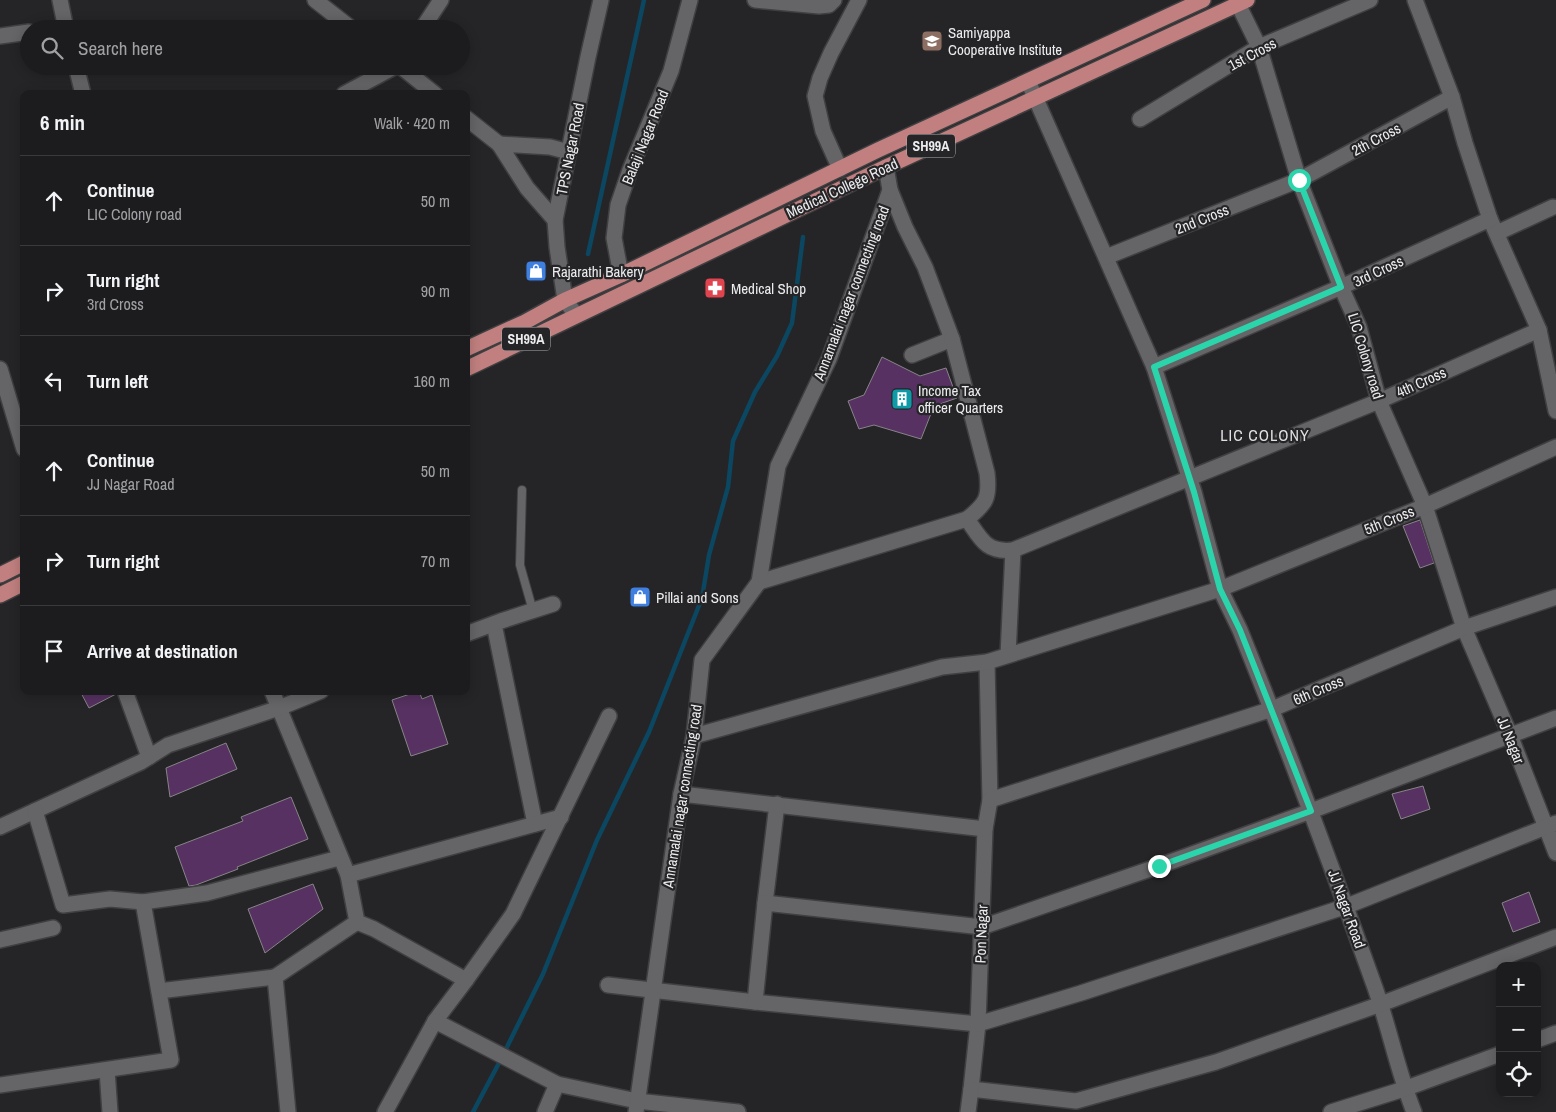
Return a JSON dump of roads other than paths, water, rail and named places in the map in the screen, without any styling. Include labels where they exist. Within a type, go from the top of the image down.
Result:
[{"type":"main road","name":"Medical College Road","points":[[470,347],[840,169],[1203,0]]},
{"type":"main road","name":"Medical College Road","points":[[470,367],[886,167],[1241,2]]},
{"type":"main road","points":[[0,575],[20,565]]},
{"type":"main road","points":[[0,595],[20,585]]},
{"type":"street","points":[[64,20],[61,6],[72,0]]},
{"type":"street","points":[[315,0],[341,20]]},
{"type":"street","points":[[428,20],[441,0]]},
{"type":"street","name":"TPS Nagar Road","points":[[565,300],[555,220],[601,0]]},
{"type":"street","name":"Balaji Nagar Road","points":[[616,278],[614,238],[618,205],[630,170],[671,71],[690,0]]},
{"type":"street","points":[[755,0],[819,6],[830,5],[834,0]]},
{"type":"street","points":[[840,169],[823,131],[815,96],[820,78],[831,53],[859,0]]},
{"type":"street","name":"1st Cross","points":[[1140,119],[1259,47],[1370,0]]},
{"type":"street","points":[[1415,0],[1452,97],[1465,143],[1493,226],[1539,330],[1556,411]]},
{"type":"street","name":"LIC Colony road","points":[[1241,2],[1259,47],[1299,180],[1341,287],[1359,327],[1379,401],[1425,506],[1464,628]]},
{"type":"street","points":[[0,36],[20,33]]},
{"type":"street","points":[[79,75],[83,90]]},
{"type":"street","points":[[351,90],[379,75]]},
{"type":"street","points":[[411,75],[430,90]]},
{"type":"street","name":"JJ Nagar Road","points":[[1028,81],[1154,367],[1190,478],[1220,589],[1240,630],[1272,709],[1347,906],[1381,1004],[1404,1089],[1414,1112]]},
{"type":"street","name":"2th Cross","points":[[1299,180],[1452,97]]},
{"type":"street","points":[[470,121],[499,144],[527,188],[555,220]]},
{"type":"street","points":[[499,144],[550,147],[569,152]]},
{"type":"street","points":[[759,582],[967,519],[982,508],[989,490],[988,473],[952,338],[925,267],[905,227],[890,190],[886,167]]},
{"type":"street","name":"2nd Cross","points":[[1106,257],[1299,180]]},
{"type":"street","name":"Annamalai nagar connecting road","points":[[636,1106],[680,794],[694,736],[702,660],[759,582],[778,466],[829,358],[890,190]]},
{"type":"street","name":"3rd Cross","points":[[1154,367],[1341,287],[1493,226],[1553,207]]},
{"type":"street","points":[[565,300],[581,312]]},
{"type":"street","name":"4th Cross","points":[[1014,550],[1379,401],[1539,330]]},
{"type":"street","points":[[912,355],[952,338]]},
{"type":"street","points":[[0,369],[20,436]]},
{"type":"street","name":"5th Cross","points":[[694,736],[942,667],[987,662],[1220,589],[1425,506],[1556,447]]},
{"type":"street","points":[[967,519],[985,544],[1002,551],[1014,550],[1008,655]]},
{"type":"street","name":"6th Cross","points":[[990,800],[1272,709],[1464,628],[1556,597]]},
{"type":"street","points":[[470,633],[553,604]]},
{"type":"street","points":[[494,624],[535,824]]},
{"type":"street","name":"JJ Nagar","points":[[1464,628],[1551,825],[1556,853]]},
{"type":"street","name":"Pon Nagar","points":[[968,1112],[978,1024],[985,828],[990,800],[987,662]]},
{"type":"street","points":[[126,695],[149,757]]},
{"type":"street","points":[[274,695],[339,858],[348,875],[357,922]]},
{"type":"street","points":[[0,827],[141,762],[168,745],[279,708],[311,695]]},
{"type":"street","points":[[385,1112],[435,1021],[513,914],[609,716]]},
{"type":"street","points":[[765,903],[982,927],[1311,811],[1556,718]]},
{"type":"street","points":[[680,794],[985,828]]},
{"type":"street","points":[[755,1002],[777,804]]},
{"type":"street","points":[[35,811],[63,905],[110,899],[143,902],[207,893],[339,858]]},
{"type":"street","points":[[348,875],[561,817]]},
{"type":"street","points":[[608,985],[978,1024],[1091,990],[1347,906],[1551,825]]},
{"type":"street","points":[[0,1085],[171,1060],[143,902]]},
{"type":"street","points":[[357,922],[374,929],[466,980]]},
{"type":"street","points":[[159,991],[275,977],[357,922]]},
{"type":"street","points":[[0,940],[53,928]]},
{"type":"street","points":[[971,1090],[1075,1106],[1216,1062],[1381,1004],[1556,937]]},
{"type":"street","points":[[275,977],[288,1112]]},
{"type":"street","points":[[435,1021],[557,1084],[636,1106],[738,1112]]},
{"type":"street","points":[[1541,1039],[1556,1033]]},
{"type":"street","points":[[1331,1112],[1404,1089],[1496,1055]]},
{"type":"street","points":[[108,1070],[110,1112]]},
{"type":"street","points":[[545,1112],[557,1084]]},
{"type":"lane","points":[[522,490],[520,565],[534,611]]},
{"type":"waterway","points":[[588,254],[644,0]]},
{"type":"waterway","points":[[506,1049],[543,974],[597,840],[649,732],[702,598],[709,555],[728,487],[733,441],[755,392],[777,356],[792,323],[803,237]]},
{"type":"waterway","points":[[473,1112],[499,1063]]},
{"type":"place","name":"Samiyappa Cooperative Institute","points":[[932,41]]},
{"type":"place","name":"Rajarathi Bakery","points":[[536,271]]},
{"type":"place","name":"Medical Shop","points":[[715,288]]},
{"type":"place","name":"Income Tax officer Quarters","points":[[902,399]]},
{"type":"place","name":"Pillai and Sons","points":[[640,597]]},
{"type":"district","name":"LIC COLONY","points":[[1265,435]]}]
